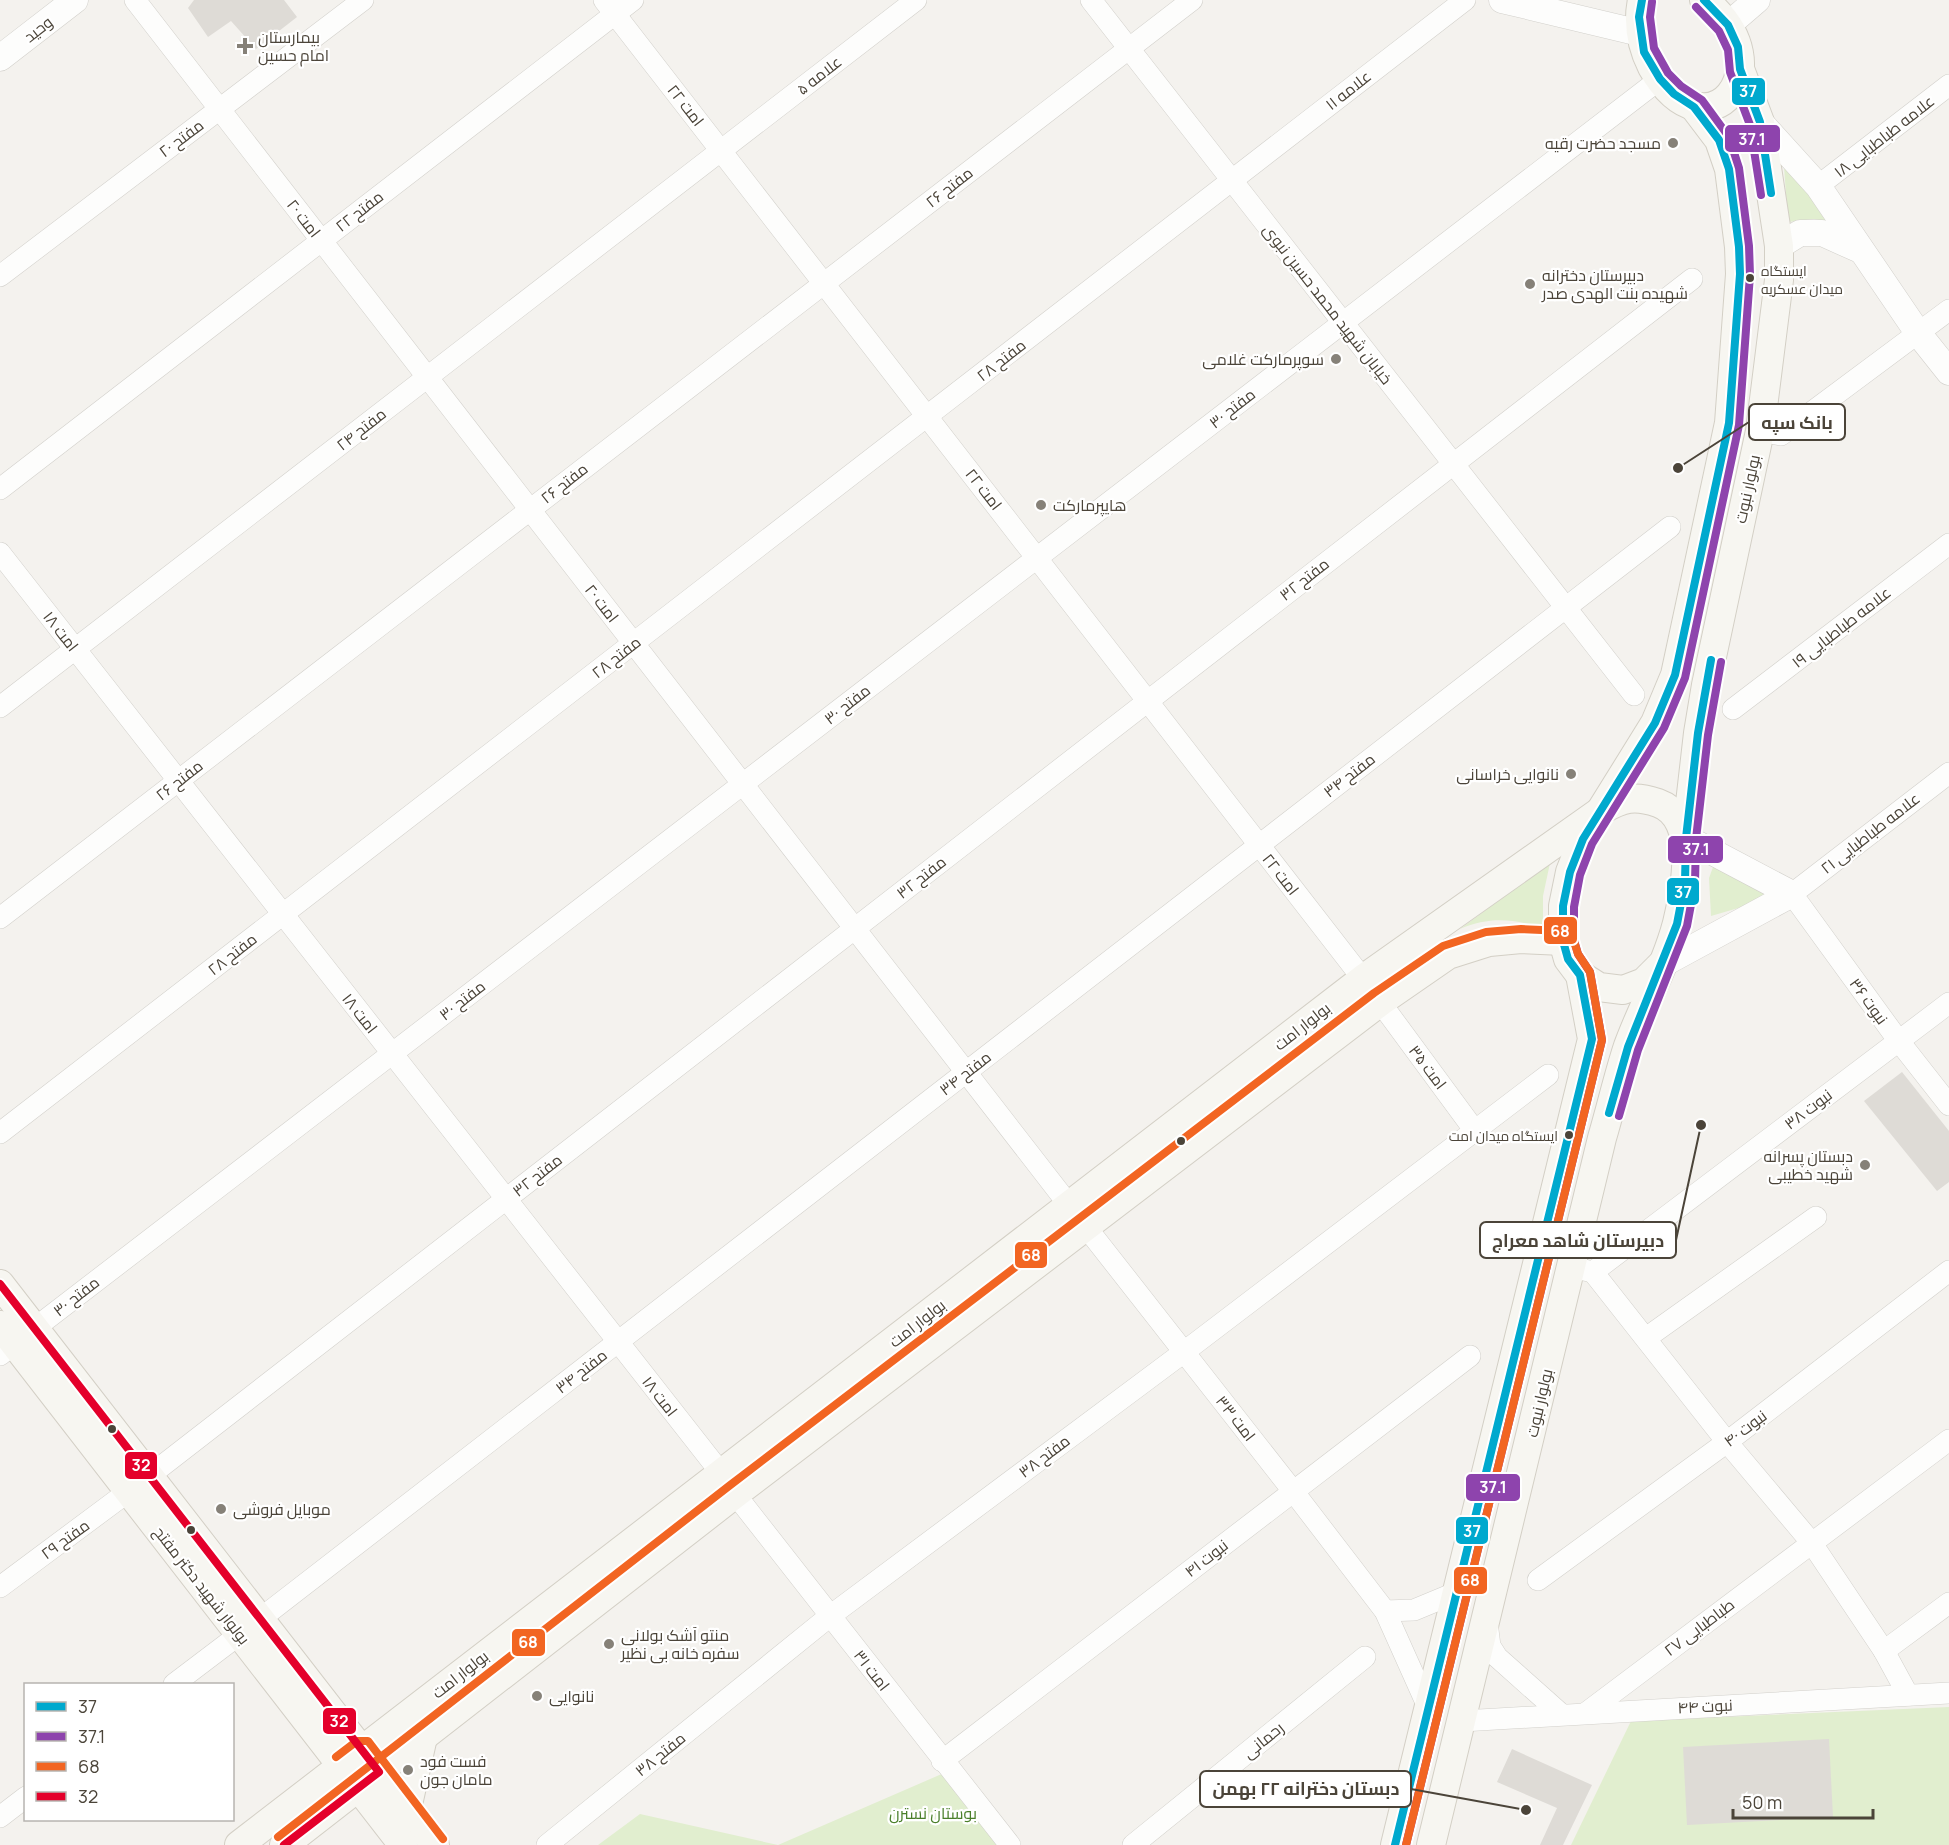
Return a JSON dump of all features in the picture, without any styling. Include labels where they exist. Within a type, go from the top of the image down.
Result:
[{"type":"main road","points":[[1640,33],[1639,16],[1642,0]]},
{"type":"main road","points":[[1704,0],[1728,25]]},
{"type":"main road","name":"بولوار نبوت","points":[[1686,838],[1706,685],[1760,430],[1779,280],[1779,246],[1760,122],[1740,69],[1738,47],[1728,25]]},
{"type":"main road","name":"بولوار نبوت","points":[[1602,810],[1655,723],[1675,675],[1729,423],[1740,274],[1730,169],[1719,140],[1694,107],[1674,94],[1660,79],[1644,52],[1640,33]]},
{"type":"main road","points":[[1694,107],[1711,107],[1727,100],[1737,86],[1740,69]]},
{"type":"main road","points":[[1641,797],[1662,804],[1677,818],[1686,838],[1685,882],[1677,924],[1661,966],[1644,982],[1623,990],[1599,987],[1580,975],[1568,959],[1563,941],[1563,906],[1570,872],[1583,839],[1602,810],[1620,800],[1641,797]]},
{"type":"main road","name":"بولوار امت","points":[[1078,1216],[1363,979],[1602,810]]},
{"type":"main road","name":"بولوار امت","points":[[284,1845],[360,1769],[728,1484],[1078,1216],[1380,1002],[1448,955],[1489,942],[1521,939],[1563,941]]},
{"type":"main road","name":"بولوار نبوت","points":[[1431,1845],[1487,1622],[1582,1269],[1602,1138],[1628,1047],[1661,966]]},
{"type":"main road","points":[[1395,1845],[1592,1039],[1580,975]]},
{"type":"main road","name":"بولوار شهید دکتر مفتح","points":[[0,1284],[12,1338],[139,1484],[360,1769],[403,1845]]},
{"type":"main road","name":"بولوار امت","points":[[239,1845],[360,1769],[423,1737],[728,1484]]},
{"type":"main road","points":[[408,1809],[423,1737]]},
{"type":"main road","points":[[360,1769],[408,1809],[435,1845]]},
{"type":"street","name":"وحید","points":[[0,58],[75,0]]},
{"type":"street","name":"امت ۲۰","points":[[135,0],[1078,1216]]},
{"type":"street","name":"مفتح ۲۰","points":[[0,276],[363,0]]},
{"type":"street","name":"مفتح ۲۲","points":[[0,489],[321,240],[609,7],[633,0]]},
{"type":"street","name":"علامه ۵","points":[[721,151],[916,0]]},
{"type":"street","name":"خیابان شهید محمد حسین نبوی","points":[[1091,0],[1634,695]]},
{"type":"street","name":"مفتح ۲۶","points":[[0,918],[1192,0]]},
{"type":"street","name":"علامه ۱۱","points":[[1232,181],[1464,0]]},
{"type":"street","points":[[1502,0],[1640,33]]},
{"type":"street","points":[[1728,25],[1757,0]]},
{"type":"street","name":"امت ۲۲","points":[[609,7],[1363,979]]},
{"type":"street","name":"مفتح ۳۰","points":[[12,1338],[392,1054],[1660,79]]},
{"type":"street","name":"علامه طباطبایی ۱۸","points":[[1818,186],[1949,86]]},
{"type":"street","points":[[1760,122],[1818,186],[1918,333],[1949,372]]},
{"type":"street","name":"مفتح ۲۴","points":[[0,707],[721,151]]},
{"type":"street","name":"مفتح ۲۸","points":[[0,1133],[1232,181]]},
{"type":"street","points":[[1779,246],[1800,233],[1822,233],[1860,250]]},
{"type":"street","name":"مفتح ۳۲","points":[[139,1484],[1692,279]]},
{"type":"street","points":[[1760,430],[1781,435],[1949,310]]},
{"type":"street","name":"مفتح ۳۴","points":[[175,1683],[1670,527]]},
{"type":"street","name":"علامه طباطبایی ۱۹","points":[[1733,709],[1949,544]]},
{"type":"street","name":"امت ۱۸","points":[[0,553],[728,1484]]},
{"type":"street","name":"علامه طباطبایی ۲۱","points":[[1792,894],[1949,773]]},
{"type":"street","points":[[1686,838],[1792,894]]},
{"type":"street","points":[[1661,966],[1792,894]]},
{"type":"street","name":"نبوت ۳۶","points":[[1792,894],[1898,1040],[1949,1105]]},
{"type":"street","name":"امت ۳۵","points":[[1380,1002],[1475,1131]]},
{"type":"street","name":"نبوت ۳۸","points":[[1582,1269],[1949,1003]]},
{"type":"street","name":"مفتح ۳۸","points":[[547,1845],[830,1616],[1184,1352],[1548,1075]]},
{"type":"street","name":"امت ۳۳","points":[[1078,1216],[1384,1611],[1428,1707]]},
{"type":"street","points":[[1646,1338],[1816,1217]]},
{"type":"street","points":[[1582,1269],[1646,1338],[1727,1442],[1811,1542],[1884,1652],[1908,1695]]},
{"type":"street","name":"نبوت ۴۰","points":[[1538,1580],[1727,1442],[1949,1271]]},
{"type":"street","name":"نبوت ۴۱","points":[[942,1761],[1470,1356]]},
{"type":"street","name":"طباطبایی ۲۷","points":[[1586,1713],[1949,1440]]},
{"type":"street","name":"مفتح ۲۹","points":[[0,1587],[139,1484]]},
{"type":"street","name":"امت ۳۱","points":[[728,1484],[942,1761],[1010,1845]]},
{"type":"street","points":[[1384,1611],[1414,1610],[1455,1593]]},
{"type":"street","points":[[1884,1652],[1949,1603]]},
{"type":"street","points":[[1487,1622],[1490,1646],[1497,1657],[1560,1714]]},
{"type":"street","name":"رحمانی","points":[[1133,1845],[1365,1657]]},
{"type":"street","name":"نبوت ۴۴","points":[[1462,1721],[1949,1693]]},
{"type":"street","points":[[0,1817],[24,1799]]},
{"type":"green space","points":[[1783,153],[1840,224],[1814,219],[1788,222]]},
{"type":"green space","points":[[1716,859],[1776,893],[1759,902],[1711,916],[1709,878]]},
{"type":"green space","points":[[1550,863],[1543,896],[1543,928],[1502,920],[1481,922],[1460,929]]},
{"type":"green space","points":[[1949,1707],[1949,1845],[1571,1845],[1631,1721]]},
{"type":"green space","name":"بوستان نسترن","points":[[944,1773],[998,1845],[778,1845]]},
{"type":"green space","points":[[640,1814],[778,1845],[598,1845]]},
{"type":"building","points":[[194,0],[284,0],[297,17],[256,49],[231,21],[208,37],[188,8]]},
{"type":"building","points":[[1902,1072],[1949,1131],[1949,1182],[1937,1191],[1864,1101]]},
{"type":"building","points":[[1829,1739],[1833,1817],[1687,1825],[1683,1747]]},
{"type":"building","points":[[1512,1749],[1592,1785],[1563,1845],[1540,1845],[1557,1808],[1497,1782]]},
{"type":"transit line","name":"37","points":[[1395,1845],[1592,1039],[1580,975],[1568,959],[1563,941],[1563,906],[1570,872],[1583,839],[1655,723],[1675,675],[1729,423],[1740,274],[1739,247],[1729,169],[1719,140],[1694,107],[1674,94],[1660,79],[1644,52],[1639,17],[1642,0]]},
{"type":"transit line","name":"37","points":[[1704,0],[1728,25],[1738,47],[1740,69],[1760,122],[1771,193]]},
{"type":"transit line","name":"37.1","points":[[1406,1845],[1602,1040],[1590,972],[1578,954],[1574,940],[1574,907],[1580,875],[1592,844],[1664,728],[1685,678],[1739,425],[1750,275],[1749,246],[1739,168],[1729,137],[1702,100],[1681,86],[1668,73],[1654,48],[1650,17],[1652,2]]},
{"type":"transit line","name":"37.1","points":[[1696,7],[1719,31],[1728,50],[1730,72],[1750,125],[1761,195]]},
{"type":"transit line","name":"37","points":[[1609,1113],[1628,1047],[1677,924],[1685,882],[1686,838],[1698,733],[1711,660]]},
{"type":"transit line","name":"37.1","points":[[1619,1116],[1638,1050],[1687,926],[1695,883],[1696,839],[1708,735],[1721,662]]},
{"type":"transit line","name":"68","points":[[278,1837],[729,1486],[1374,993],[1443,946],[1486,932],[1521,929],[1565,931],[1572,935],[1578,954],[1590,972],[1602,1040],[1406,1845]]},
{"type":"transit line","name":"32","points":[[0,1284],[379,1772],[284,1845]]},
{"type":"transit line","name":"68","points":[[336,1757],[357,1741],[368,1741],[443,1839]]},
{"type":"place","name":"بیمارستان امام حسین","points":[[245,46]]},
{"type":"place","name":"مسجد حضرت رقیه","points":[[1673,143]]},
{"type":"place","name":"ایستگاه میدان عسکریه","points":[[1750,278]]},
{"type":"place","name":"دبیرستان دخترانه شهیده بنت الهدی صدر","points":[[1530,284]]},
{"type":"place","name":"سوپرمارکت غلامی","points":[[1336,359]]},
{"type":"place","name":"بانک سپه","points":[[1678,468]]},
{"type":"place","name":"هایپرمارکت","points":[[1041,505]]},
{"type":"place","name":"نانوایی خراسانی","points":[[1571,774]]},
{"type":"place","name":"دبیرستان شاهد معراج","points":[[1701,1125]]},
{"type":"place","name":"ایستگاه میدان امت","points":[[1569,1135]]},
{"type":"place","name":"دبستان پسرانه شهید خطیبی","points":[[1865,1165]]},
{"type":"place","name":"موبایل فروشی","points":[[221,1509]]},
{"type":"place","name":"منتو آشک بولانی سفره خانه بی نظیر","points":[[609,1644]]},
{"type":"place","name":"نانوایی","points":[[537,1696]]},
{"type":"place","name":"فست فود مامان جون","points":[[408,1770]]},
{"type":"place","name":"دبستان دخترانه ۲۲ بهمن","points":[[1526,1810]]}]
